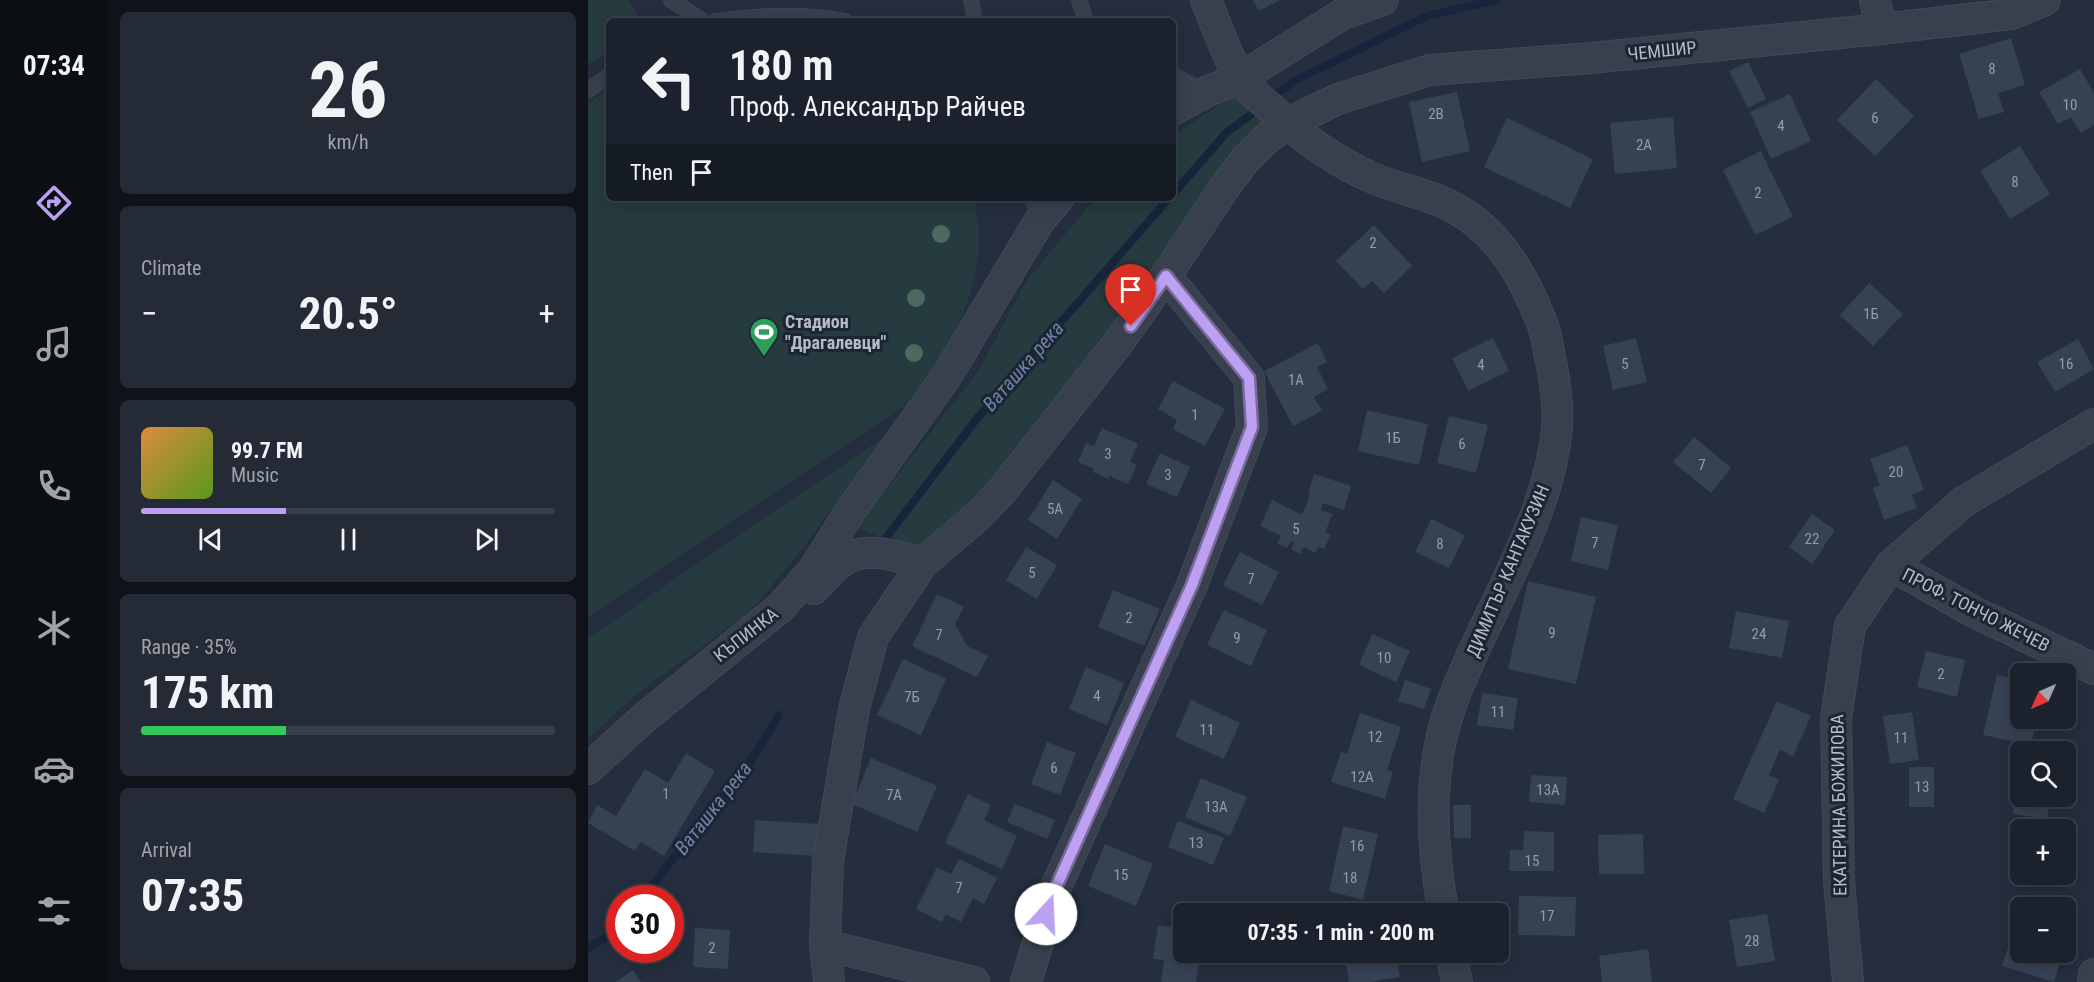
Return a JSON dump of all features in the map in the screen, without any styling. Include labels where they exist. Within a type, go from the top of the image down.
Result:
[{"type":"street","points":[[1206,0],[1245,83]]},
{"type":"street","points":[[1176,108],[1206,92],[1245,83],[1341,15],[1383,0]]},
{"type":"street","points":[[1875,0],[1881,29]]},
{"type":"street","name":"ЧЕМШИР","points":[[829,982],[825,945],[828,861],[854,709],[873,637],[923,563],[978,516],[1002,491],[1119,342],[1224,188],[1246,159],[1282,119],[1430,70],[1591,58],[1881,29],[2012,14],[2045,0]]},
{"type":"street","name":"ДИМИТЪР КАНТАКУЗИН","points":[[1245,83],[1282,119],[1320,148],[1375,178],[1459,210],[1495,239],[1524,281],[1544,327],[1554,376],[1558,425],[1552,465],[1531,525],[1450,707],[1440,745],[1435,783],[1434,839],[1443,903]]},
{"type":"street","points":[[781,607],[814,569],[851,510],[946,377],[1036,209],[1053,201]]},
{"type":"street","points":[[1026,982],[1052,896],[1192,585],[1252,427],[1249,378],[1166,276]]},
{"type":"street","name":"ЕКАТЕРИНА БОЖИЛОВА","points":[[1848,982],[1839,882],[1836,718],[1850,626],[1890,565],[1963,502],[2094,424]]},
{"type":"street","name":"КЪПИНКА","points":[[588,769],[683,685],[781,607],[794,605],[807,596],[838,564],[855,555],[875,552],[923,563]]},
{"type":"street","name":"ПРОФ. ТОНЧО ЖЕЧЕВ","points":[[1890,565],[1974,612],[2094,669]]},
{"type":"street","points":[[825,945],[974,982]]},
{"type":"street","points":[[1453,963],[1457,982]]},
{"type":"street","points":[[2093,982],[2094,974]]},
{"type":"lane","points":[[671,0],[698,18]]},
{"type":"lane","points":[[971,0],[974,18]]},
{"type":"lane","points":[[1079,0],[1085,18]]},
{"type":"lane","points":[[748,18],[782,15],[831,18]]},
{"type":"lane","points":[[1176,77],[1206,92]]},
{"type":"lane","points":[[588,90],[606,78]]},
{"type":"green space","points":[[588,0],[628,0],[639,18],[606,18],[606,54],[588,64]]},
{"type":"green space","name":"Стадион \"Драгалевци\"","points":[[606,92],[606,201],[975,201],[979,247],[975,275],[962,316],[942,354],[904,406],[588,617],[588,103]]},
{"type":"green space","points":[[1234,96],[1267,127],[1095,356],[968,512],[918,554],[857,527],[979,370],[1027,280],[1086,209],[1095,201],[1176,201],[1176,133]]},
{"type":"green space","points":[[884,437],[803,548],[749,613],[635,695],[588,739],[588,638]]},
{"type":"building","points":[[1253,0],[1280,0],[1259,11]]},
{"type":"building","points":[[2011,38],[2025,85],[1998,93],[2004,112],[1979,119],[1959,54]]},
{"type":"building","points":[[1748,62],[1766,99],[1748,108],[1729,71]]},
{"type":"building","points":[[2080,69],[2094,93],[2094,125],[2081,133],[2071,117],[2058,124],[2039,92]]},
{"type":"building","points":[[1876,79],[1914,116],[1875,156],[1837,120]]},
{"type":"building","points":[[1457,92],[1470,151],[1422,162],[1409,102]]},
{"type":"building","points":[[1790,94],[1811,141],[1771,159],[1750,112]]},
{"type":"building","points":[[1673,117],[1677,168],[1615,174],[1610,123]]},
{"type":"building","points":[[1507,118],[1593,159],[1570,208],[1484,167]]},
{"type":"building","points":[[2020,146],[2050,194],[2010,219],[1980,171]]},
{"type":"building","points":[[1761,151],[1793,217],[1755,235],[1723,170]]},
{"type":"building","points":[[1374,225],[1412,266],[1384,293],[1372,281],[1363,289],[1336,261]]},
{"type":"building","points":[[1869,283],[1903,314],[1873,346],[1840,315]]},
{"type":"building","points":[[1493,338],[1509,371],[1468,391],[1452,358]]},
{"type":"building","points":[[1636,338],[1647,382],[1613,390],[1603,346]]},
{"type":"building","points":[[2078,339],[2094,369],[2055,392],[2037,362]]},
{"type":"building","points":[[1318,343],[1327,362],[1317,367],[1328,389],[1314,397],[1322,411],[1293,426],[1264,371]]},
{"type":"building","points":[[1173,381],[1225,409],[1205,446],[1173,429],[1177,420],[1158,409]]},
{"type":"building","points":[[1367,410],[1428,424],[1419,465],[1358,451]]},
{"type":"building","points":[[1449,416],[1488,425],[1476,473],[1437,463]]},
{"type":"building","points":[[1102,428],[1138,444],[1130,462],[1137,465],[1128,484],[1110,476],[1108,479],[1078,462],[1086,443],[1094,446]]},
{"type":"building","points":[[1694,437],[1731,468],[1711,493],[1673,462]]},
{"type":"building","points":[[1907,445],[1924,490],[1912,495],[1917,508],[1884,520],[1873,488],[1880,485],[1870,459]]},
{"type":"building","points":[[1160,453],[1190,467],[1177,497],[1146,484]]},
{"type":"building","points":[[1314,474],[1351,486],[1344,510],[1323,503],[1321,510],[1333,514],[1325,532],[1331,535],[1324,549],[1318,547],[1315,553],[1303,547],[1300,554],[1291,549],[1294,543],[1291,541],[1287,548],[1277,543],[1281,536],[1260,526],[1272,500],[1302,515]]},
{"type":"building","points":[[1053,480],[1082,499],[1057,539],[1028,520]]},
{"type":"building","points":[[1812,514],[1835,530],[1812,564],[1789,547]]},
{"type":"building","points":[[1581,517],[1618,525],[1608,570],[1571,561]]},
{"type":"building","points":[[1431,519],[1465,535],[1449,568],[1415,552]]},
{"type":"building","points":[[1026,547],[1057,565],[1037,599],[1006,580]]},
{"type":"building","points":[[1240,552],[1279,572],[1262,605],[1223,585]]},
{"type":"building","points":[[1528,581],[1596,597],[1576,684],[1508,669]]},
{"type":"building","points":[[1113,590],[1160,609],[1144,646],[1098,627]]},
{"type":"building","points":[[937,594],[964,607],[955,624],[967,646],[988,656],[977,677],[912,646]]},
{"type":"building","points":[[1224,610],[1267,630],[1251,666],[1207,645]]},
{"type":"building","points":[[1736,611],[1789,621],[1782,658],[1729,648]]},
{"type":"building","points":[[1372,634],[1410,651],[1396,682],[1359,665]]},
{"type":"building","points":[[1926,651],[1965,660],[1957,697],[1917,687]]},
{"type":"building","points":[[903,659],[946,679],[921,735],[877,715]]},
{"type":"building","points":[[1086,667],[1124,683],[1107,725],[1069,709]]},
{"type":"building","points":[[1997,675],[2010,678],[2010,729],[2035,729],[2032,741],[2012,741],[1983,735]]},
{"type":"building","points":[[1405,680],[1431,689],[1424,709],[1398,701]]},
{"type":"building","points":[[1482,693],[1518,698],[1513,730],[1477,725]]},
{"type":"building","points":[[1191,700],[1240,723],[1224,759],[1175,737]]},
{"type":"building","points":[[1777,701],[1811,716],[1793,756],[1780,750],[1769,775],[1779,780],[1764,813],[1733,799]]},
{"type":"building","points":[[1912,712],[1919,760],[1890,764],[1883,716]]},
{"type":"building","points":[[1360,713],[1401,727],[1387,770],[1393,772],[1385,799],[1331,782],[1341,752],[1347,754]]},
{"type":"building","points":[[1047,742],[1076,753],[1060,795],[1031,784]]},
{"type":"building","points":[[686,753],[715,771],[664,856],[641,842],[635,851],[588,823],[597,805],[616,816],[645,769],[668,783]]},
{"type":"building","points":[[871,758],[937,786],[917,832],[852,804]]},
{"type":"building","points":[[1909,767],[1934,767],[1934,807],[1909,807]]},
{"type":"building","points":[[1531,775],[1567,777],[1565,805],[1529,802]]},
{"type":"building","points":[[1201,778],[1247,797],[1230,836],[1185,817]]},
{"type":"building","points":[[968,794],[991,805],[984,820],[1017,836],[1002,869],[945,843]]},
{"type":"building","points":[[1015,804],[1055,820],[1047,839],[1007,822]]},
{"type":"building","points":[[1453,805],[1471,805],[1471,838],[1454,838]]},
{"type":"building","points":[[2014,807],[2049,807],[2047,819],[2013,814]]},
{"type":"building","points":[[755,820],[819,824],[817,856],[753,852]]},
{"type":"building","points":[[1178,821],[1224,838],[1213,865],[1168,847]]},
{"type":"building","points":[[1343,826],[1378,834],[1363,900],[1329,891]]},
{"type":"building","points":[[1524,831],[1554,832],[1554,871],[1509,871],[1510,850],[1523,850]]},
{"type":"building","points":[[1643,834],[1644,874],[1599,874],[1598,835]]},
{"type":"building","points":[[1105,844],[1153,864],[1136,906],[1088,886]]},
{"type":"building","points":[[959,859],[997,878],[984,904],[973,898],[961,922],[946,914],[942,922],[916,909],[937,867],[951,874]]},
{"type":"building","points":[[1519,896],[1576,897],[1575,936],[1518,935]]},
{"type":"building","points":[[1767,914],[1775,961],[1737,967],[1729,920]]},
{"type":"building","points":[[1158,925],[1173,927],[1173,963],[1199,963],[1196,982],[1161,982],[1164,960],[1153,959]]},
{"type":"building","points":[[695,928],[730,930],[728,969],[693,967]]},
{"type":"building","points":[[2010,942],[2010,963],[2060,963],[2054,982],[2002,966]]},
{"type":"building","points":[[1648,949],[1652,982],[1602,982],[1599,956]]},
{"type":"building","points":[[1346,963],[1397,963],[1400,977],[1370,982],[1349,982]]},
{"type":"building","points":[[633,970],[641,982],[616,982]]},
{"type":"waterway","name":"Ваташка река","points":[[1269,100],[1294,81],[1427,16],[1496,0]]},
{"type":"waterway","name":"Ваташка река","points":[[1176,191],[1227,132],[1260,108]]},
{"type":"waterway","name":"Ваташка река","points":[[885,539],[975,421],[1166,201]]},
{"type":"waterway","name":"Ваташка река","points":[[652,885],[748,765],[779,715]]},
{"type":"waterway","name":"Ваташка река","points":[[588,948],[606,938]]},
{"type":"place","name":"Стадион \"Драгалевци\"","points":[[764,358]]},
{"type":"route","points":[[1046,914],[1052,896],[1192,585],[1252,427],[1249,378],[1166,276],[1131,326]]}]
